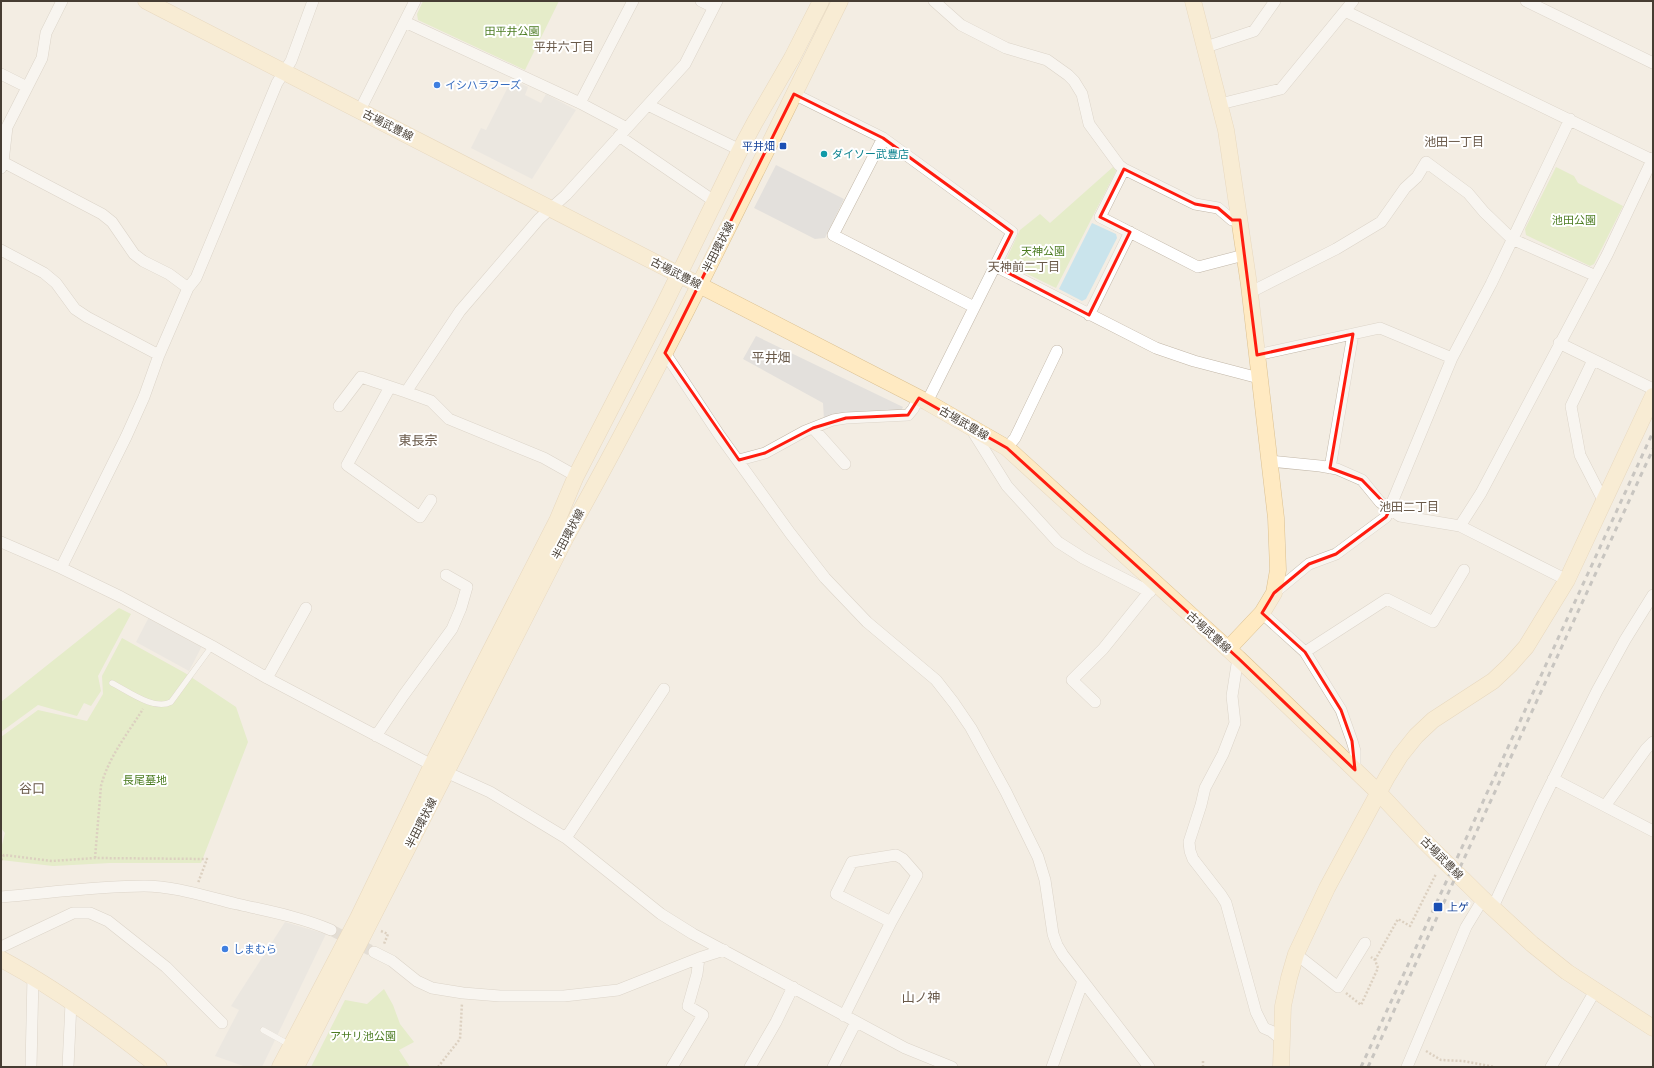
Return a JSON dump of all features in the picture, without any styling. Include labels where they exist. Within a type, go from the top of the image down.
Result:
[{"type":"main road","name":"古場武豊線","points":[[146,1],[552,208],[923,400],[1007,448],[1153,588],[1233,654],[1379,793],[1424,841],[1532,944],[1567,972],[1653,1028]]},
{"type":"main road","name":"半田環状線","points":[[280,1067],[358,918],[432,765],[557,521],[576,476],[679,275],[740,150],[792,58],[821,1]]},
{"type":"main road","name":"半田環状線","points":[[296,1067],[566,537],[607,465],[665,353],[840,1]]},
{"type":"main road","points":[[1193,1],[1226,130],[1240,220],[1276,518],[1278,570],[1274,593],[1233,654]]},
{"type":"main road","points":[[1281,1067],[1283,1006],[1296,954],[1328,888],[1379,793],[1400,756],[1416,736],[1433,720],[1493,681],[1514,661],[1533,636],[1567,580],[1653,396]]},
{"type":"main road","points":[[1,959],[33,976],[123,1038],[159,1067]]},
{"type":"street","points":[[62,1],[46,33],[42,58],[7,127],[2,165],[102,214],[112,222],[134,254],[143,261],[169,274],[188,288]]},
{"type":"street","points":[[61,568],[126,437],[144,397],[159,355],[188,288],[196,278],[277,83],[291,62],[313,1]]},
{"type":"street","points":[[360,110],[416,1]]},
{"type":"street","points":[[580,103],[633,1]]},
{"type":"street","points":[[406,392],[460,311],[539,220],[566,195],[685,64],[715,4],[701,1]]},
{"type":"street","points":[[934,1],[961,25],[1006,48],[1047,60],[1068,75],[1074,81],[1082,94],[1089,124],[1119,165],[1124,169],[1195,204],[1218,208],[1232,220],[1240,220]]},
{"type":"street","points":[[1206,47],[1254,31],[1275,1]]},
{"type":"street","points":[[1220,104],[1281,89],[1353,1]]},
{"type":"street","points":[[1526,1],[1653,63]]},
{"type":"street","points":[[1345,10],[1653,159],[1596,276],[1559,343],[1481,494],[1460,526]]},
{"type":"street","points":[[405,22],[580,103],[627,128]]},
{"type":"street","points":[[1,74],[27,87]]},
{"type":"street","points":[[738,460],[765,453],[813,428],[833,420],[908,415],[923,400],[974,307],[1012,232],[883,138],[794,94]]},
{"type":"street","points":[[648,105],[740,150]]},
{"type":"street","points":[[1274,593],[1309,564],[1336,554],[1386,517],[1452,358],[1570,119]]},
{"type":"street","points":[[620,136],[714,202]]},
{"type":"street","points":[[883,138],[833,235],[974,307]]},
{"type":"street","points":[[1249,292],[1342,245],[1381,222],[1405,188],[1417,177],[1426,162],[1468,193],[1484,212],[1512,239],[1596,276]]},
{"type":"street","points":[[1124,169],[1100,217],[1198,267],[1244,255]]},
{"type":"street","points":[[1089,315],[1130,232]]},
{"type":"street","points":[[1,250],[44,273],[56,283],[75,309],[87,317],[159,355]]},
{"type":"street","points":[[995,266],[1156,348],[1194,361],[1259,378]]},
{"type":"street","points":[[1257,355],[1380,328],[1452,358]]},
{"type":"street","points":[[1330,468],[1353,334]]},
{"type":"street","points":[[1559,343],[1653,389]]},
{"type":"street","points":[[1007,448],[1015,438],[1057,351]]},
{"type":"street","points":[[665,353],[720,436],[790,533],[826,578],[867,622],[936,680],[971,728],[1009,798],[1038,857],[1045,880],[1056,945],[1149,1067]]},
{"type":"street","points":[[1593,360],[1571,406],[1580,455],[1604,502]]},
{"type":"street","points":[[340,406],[361,377],[431,401],[449,418],[544,458],[576,476]]},
{"type":"street","points":[[390,387],[347,465],[420,517],[431,500]]},
{"type":"street","points":[[968,425],[1007,486],[1058,542],[1083,558],[1153,588],[1103,649],[1072,680],[1095,702]]},
{"type":"street","points":[[813,428],[845,464]]},
{"type":"street","points":[[1269,461],[1330,468],[1362,480],[1380,502],[1400,516],[1460,526],[1567,580]]},
{"type":"street","points":[[1,542],[61,568],[121,597],[212,646],[267,678],[432,765]]},
{"type":"street","points":[[1305,652],[1387,599],[1433,622],[1464,570]]},
{"type":"street","points":[[376,736],[452,629],[461,608],[467,587],[446,575]]},
{"type":"street","points":[[1407,1067],[1466,927],[1488,903],[1553,780],[1601,684],[1625,640],[1651,602]]},
{"type":"street","points":[[267,678],[306,608]]},
{"type":"street","points":[[1262,613],[1305,652],[1341,710],[1352,741],[1355,770]]},
{"type":"street","points":[[1233,654],[1232,696],[1235,724],[1223,754],[1204,788],[1201,805],[1190,842],[1190,852],[1193,859],[1226,903],[1256,1012],[1264,1028],[1271,1031],[1281,1039]]},
{"type":"street","points":[[566,838],[664,689]]},
{"type":"street","points":[[1605,806],[1646,749],[1653,742]]},
{"type":"street","points":[[446,772],[490,792],[566,838],[661,914],[844,1016],[905,1048],[952,1067]]},
{"type":"street","points":[[1553,780],[1653,830]]},
{"type":"street","points":[[844,1016],[917,874],[903,859],[896,855],[852,862],[836,894],[891,922]]},
{"type":"street","points":[[1,897],[108,887],[146,886],[194,894],[291,917],[331,930]]},
{"type":"street","points":[[1,947],[73,913],[90,913],[108,921],[166,967],[222,1023]]},
{"type":"street","points":[[1296,954],[1338,987],[1365,943]]},
{"type":"street","points":[[377,953],[392,961],[417,981],[432,988],[463,993],[500,996],[546,996],[618,990],[699,958],[724,950]]},
{"type":"street","points":[[672,1067],[703,1015],[688,1006],[697,974],[699,958]]},
{"type":"street","points":[[30,1067],[33,976]]},
{"type":"street","points":[[1052,1067],[1083,981]]},
{"type":"street","points":[[750,1067],[776,1022],[793,987]]},
{"type":"street","points":[[1551,1067],[1595,991]]},
{"type":"street","points":[[68,1067],[71,1003]]},
{"type":"street","points":[[833,1067],[856,1022]]},
{"type":"lane","points":[[112,682],[147,701],[160,706],[171,702],[212,646]]},
{"type":"lane","points":[[262,1030],[291,1046]]},
{"type":"path","points":[[95,858],[102,778],[147,701]]},
{"type":"path","points":[[1,860],[4,855],[52,861],[95,858],[207,859],[194,894]]},
{"type":"path","points":[[1338,987],[1361,1005],[1378,968],[1376,960],[1398,919],[1410,926],[1439,868]]},
{"type":"path","points":[[377,929],[388,934],[377,953]]},
{"type":"path","points":[[1369,956],[1376,960]]},
{"type":"path","points":[[438,1067],[460,1039],[463,993]]},
{"type":"path","points":[[1416,1046],[1441,1060],[1463,1061],[1494,1067]]},
{"type":"path","points":[[1203,1061],[1203,1067]]},
{"type":"highlighted area","points":[[794,94],[883,138],[1012,232],[995,266],[1089,315],[1130,232],[1100,217],[1124,169],[1195,204],[1218,208],[1232,220],[1240,220],[1257,355],[1353,334],[1330,468],[1362,480],[1390,509],[1386,517],[1336,554],[1309,564],[1274,593],[1262,613],[1305,652],[1341,710],[1352,741],[1355,770],[1238,658],[1007,448],[919,398],[908,415],[846,418],[813,428],[765,453],[739,460],[665,353]]},
{"type":"green space","name":"田平井公園","points":[[423,1],[559,1],[525,70],[418,20],[417,14]]},
{"type":"green space","name":"天神公園","points":[[1113,167],[1116,171],[1056,288],[1009,265],[1006,260],[1020,230],[1040,214],[1050,223]]},
{"type":"green space","name":"池田公園","points":[[1556,167],[1574,176],[1578,183],[1623,206],[1594,264],[1590,266],[1526,235],[1525,229]]},
{"type":"green space","points":[[119,608],[131,614],[98,676],[101,691],[91,706],[84,703],[77,716],[38,705],[1,732],[1,702]]},
{"type":"green space","name":"長尾墓地","points":[[122,638],[185,673],[236,707],[248,742],[201,863],[110,863],[53,866],[1,860],[1,849],[5,833],[1,828],[1,737],[38,710],[87,721],[103,694],[102,676]]},
{"type":"green space","name":"アサリ池公園","points":[[384,989],[393,1005],[400,1024],[414,1042],[399,1050],[410,1067],[311,1067],[345,1000],[367,1004]]},
{"type":"shaded area","points":[[512,79],[528,87],[525,95],[541,103],[546,94],[576,110],[532,179],[471,148],[481,128],[486,130]]},
{"type":"shaded area","points":[[776,165],[844,199],[825,238],[815,239],[754,208]]},
{"type":"shaded area","points":[[756,336],[903,407],[901,411],[824,419],[823,403],[743,359]]},
{"type":"shaded area","points":[[149,617],[202,646],[189,671],[136,642]]},
{"type":"shaded area","points":[[285,922],[326,934],[262,1067],[246,1067],[215,1056],[239,1010],[231,1006]]},
{"type":"water","points":[[1092,223],[1116,234],[1117,238],[1086,299],[1082,301],[1059,289]]},
{"type":"tunnel","points":[[331,930],[374,952]]},
{"type":"railway","points":[[1361,1067],[1653,432]]},
{"type":"railway","points":[[1368,1067],[1653,449]]},
{"type":"place","name":"イシハラフーズ","points":[[437,85]]},
{"type":"place","name":"平井畑","points":[[783,146]]},
{"type":"place","name":"ダイソー武豊店","points":[[824,154]]},
{"type":"place","name":"上ゲ","points":[[1438,907]]},
{"type":"place","name":"しまむら","points":[[225,949]]},
{"type":"district","name":"平井六丁目","points":[[564,46]]},
{"type":"district","name":"池田一丁目","points":[[1454,141]]},
{"type":"district","name":"天神前二丁目","points":[[1024,266]]},
{"type":"district","name":"平井畑","points":[[771,357]]},
{"type":"district","name":"東長宗","points":[[418,440]]},
{"type":"district","name":"池田二丁目","points":[[1409,506]]},
{"type":"district","name":"谷口","points":[[32,788]]},
{"type":"district","name":"山ノ神","points":[[921,997]]}]
